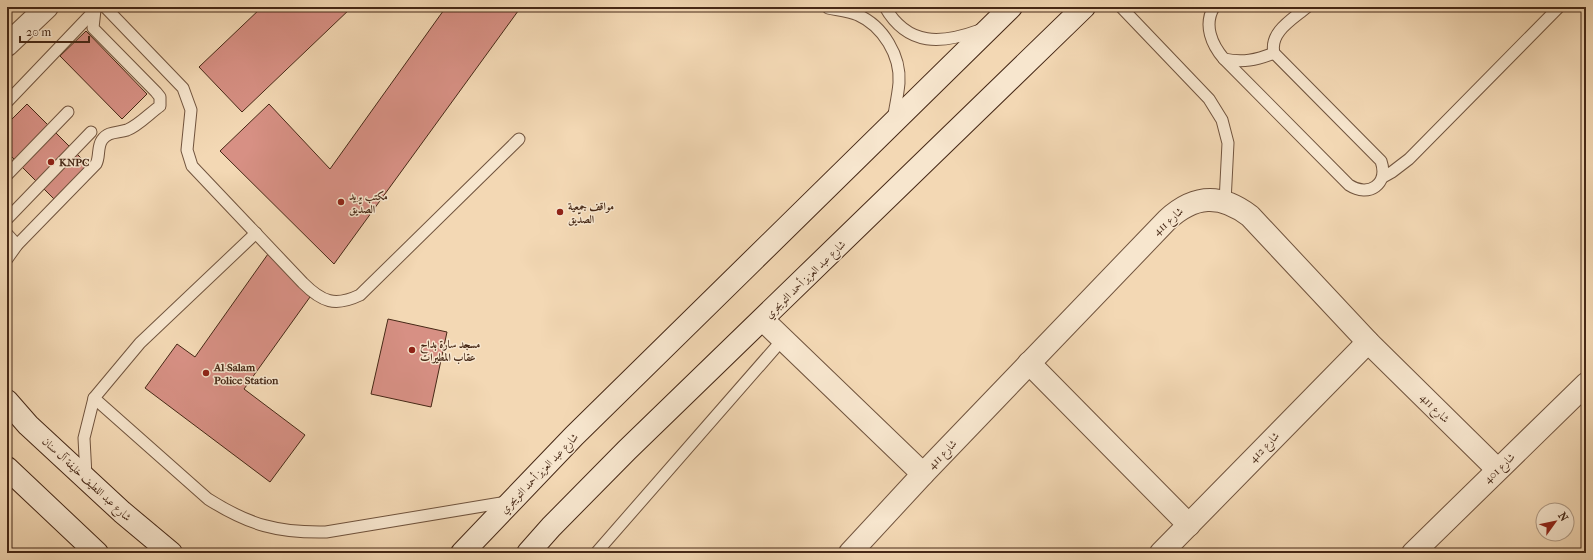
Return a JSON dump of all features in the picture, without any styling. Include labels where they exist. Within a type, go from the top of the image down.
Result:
[{"type":"street","points":[[7,45],[47,7]]},
{"type":"street","name":"شارع عبد العزيز أحمد التويجري","points":[[462,553],[574,436],[1011,7]]},
{"type":"street","name":"شارع عبد العزيز أحمد التويجري","points":[[528,553],[627,450],[763,320],[1084,7]]},
{"type":"street","name":"شارع 411","points":[[850,553],[1029,363],[1179,209],[1193,202],[1209,199],[1225,202],[1238,207],[1250,216],[1368,342],[1497,469]]},
{"type":"street","name":"شارع 411","points":[[763,320],[923,474]]},
{"type":"street","name":"شارع 412","points":[[1161,553],[1368,342]]},
{"type":"street","points":[[1029,363],[1189,525]]},
{"type":"street","name":"شارع 401","points":[[1413,553],[1497,469],[1586,384]]},
{"type":"street","name":"شارع عبد اللطيف خليفة آل سنان","points":[[7,401],[28,425],[86,479],[171,553]]},
{"type":"street","points":[[7,468],[97,553]]},
{"type":"lane","points":[[885,7],[892,19],[905,31],[923,38],[940,41],[990,27]]},
{"type":"lane","points":[[1120,7],[1209,99],[1222,120],[1228,143],[1225,202]]},
{"type":"lane","points":[[1214,7],[1210,19],[1209,31],[1212,42],[1224,59],[1349,185],[1364,191],[1372,189],[1379,184],[1383,176],[1384,169],[1382,161],[1274,53],[1272,45],[1274,38],[1307,7]]},
{"type":"lane","points":[[1383,176],[1392,172],[1409,159],[1559,7]]},
{"type":"lane","points":[[7,102],[98,8]]},
{"type":"lane","points":[[98,8],[183,88],[191,110],[187,150],[192,166],[313,293],[324,299],[336,302],[348,300],[360,295],[519,139]]},
{"type":"lane","points":[[7,259],[17,245],[96,164],[101,141],[106,135],[130,129],[160,106],[160,97],[156,92],[94,28],[98,8]]},
{"type":"lane","points":[[828,8],[858,15],[873,24],[889,44],[896,59],[899,82],[892,123]]},
{"type":"lane","points":[[1224,59],[1243,62],[1274,53]]},
{"type":"lane","points":[[7,175],[68,112]]},
{"type":"lane","points":[[7,219],[90,132]]},
{"type":"lane","points":[[86,479],[84,438],[94,398],[140,343],[256,233]]},
{"type":"lane","points":[[7,234],[17,245]]},
{"type":"lane","points":[[596,553],[783,339]]},
{"type":"lane","points":[[94,398],[208,499],[252,523],[276,530],[301,533],[326,532],[510,502]]},
{"type":"building","points":[[262,7],[352,7],[242,112],[199,67]]},
{"type":"building","points":[[446,7],[521,7],[334,264],[220,151],[269,104],[330,169]]},
{"type":"building","points":[[86,31],[147,94],[122,119],[60,56]]},
{"type":"building","name":"KNPC","points":[[27,104],[95,172],[61,206],[7,152],[7,124]]},
{"type":"building","name":"Al-Salam Police Station","points":[[268,254],[310,297],[244,389],[305,435],[270,482],[145,388],[177,344],[195,357]]},
{"type":"building","name":"مسجد سارة بداح عقاب المطيرات","points":[[388,319],[447,332],[431,407],[371,394]]},
{"type":"place","name":"KNPC","points":[[51,162]]},
{"type":"place","name":"مكتب بريد الصدّيق","points":[[341,202]]},
{"type":"place","name":"مواقف جمعية الصدّيق","points":[[560,212]]},
{"type":"place","name":"مسجد سارة بداح عقاب المطيرات","points":[[412,350]]},
{"type":"place","name":"Al-Salam Police Station","points":[[206,373]]}]
